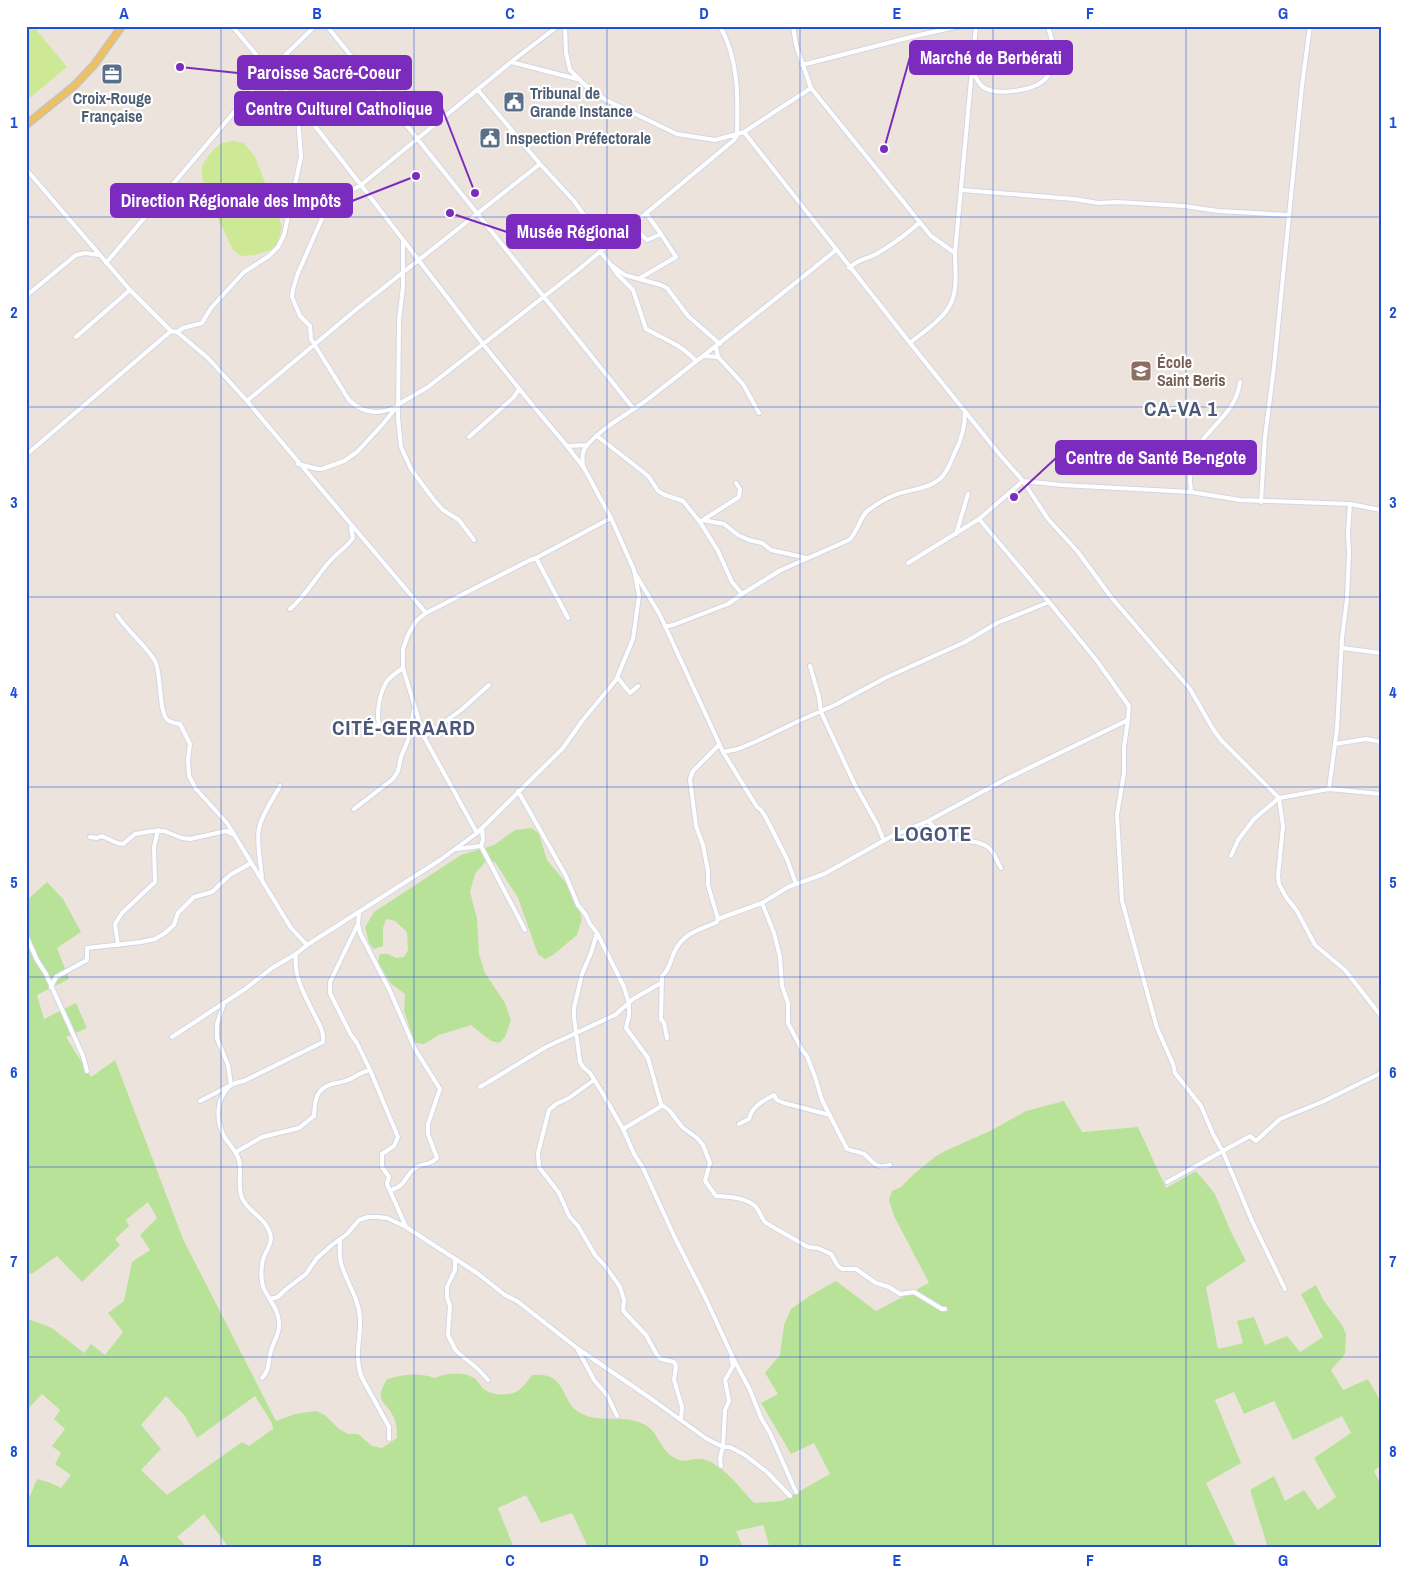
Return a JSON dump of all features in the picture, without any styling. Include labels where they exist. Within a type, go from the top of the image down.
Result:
[{"type":"main road","points":[[26,125],[74,86],[94,65],[122,26]]},
{"type":"street","points":[[232,26],[362,185],[483,344],[584,468],[611,518],[634,570],[665,627],[700,700],[719,746],[757,807],[765,816],[787,859],[796,884]]},
{"type":"street","points":[[106,262],[269,72],[315,26]]},
{"type":"street","points":[[328,26],[633,408]]},
{"type":"street","points":[[394,408],[380,413],[354,406],[344,394],[311,339],[310,326],[300,316],[295,306],[292,297],[293,289],[327,210],[336,200],[362,185],[511,62],[558,26]]},
{"type":"street","points":[[565,26],[567,62],[570,70],[578,79],[606,100],[677,134],[715,140],[737,135],[811,88]]},
{"type":"street","points":[[298,464],[318,469],[344,461],[364,445],[394,408],[428,387],[543,297],[728,146],[737,135],[736,75],[732,50],[720,26]]},
{"type":"street","points":[[793,26],[796,45],[811,88],[931,236],[955,252]]},
{"type":"street","points":[[802,65],[960,26]]},
{"type":"street","points":[[910,343],[946,312],[952,302],[971,66],[976,26]]},
{"type":"street","points":[[971,66],[975,77],[983,87],[991,90],[1009,92],[1035,86],[1047,76],[1054,63],[1054,48],[1048,26]]},
{"type":"street","points":[[1262,502],[1265,437],[1274,367],[1302,85],[1310,26]]},
{"type":"street","points":[[511,62],[578,79]]},
{"type":"street","points":[[478,90],[540,164],[574,201],[606,246]]},
{"type":"street","points":[[178,332],[183,328],[202,323],[211,308],[244,272],[269,256],[278,247],[284,235],[301,156],[296,104]]},
{"type":"street","points":[[744,132],[849,268],[1023,481],[1048,519],[1078,552],[1111,597],[1190,689],[1221,740],[1279,798],[1283,826],[1278,876],[1279,884],[1315,944],[1344,970],[1381,1016]]},
{"type":"street","points":[[247,401],[315,344],[540,164]]},
{"type":"street","points":[[26,169],[130,290],[171,331],[178,332],[208,358],[247,401],[298,464],[426,613]]},
{"type":"street","points":[[961,190],[1074,199],[1098,203],[1117,202],[1184,206],[1218,211],[1289,215]]},
{"type":"street","points":[[640,278],[676,257],[646,213]]},
{"type":"street","points":[[589,222],[609,225],[632,225],[647,240],[660,234]]},
{"type":"street","points":[[849,268],[860,259],[878,253],[904,236],[920,222]]},
{"type":"street","points":[[402,238],[404,273],[399,320],[398,418],[401,447],[411,469],[434,500],[442,510],[459,520],[474,540]]},
{"type":"street","points":[[584,468],[582,458],[587,445],[597,436],[718,345],[836,250]]},
{"type":"street","points":[[600,251],[618,275],[633,290],[646,329],[689,353],[696,361]]},
{"type":"street","points":[[26,296],[76,255],[85,253],[99,255]]},
{"type":"street","points":[[610,264],[625,275],[668,288],[688,316],[718,345],[718,357],[742,384],[759,413]]},
{"type":"street","points":[[76,337],[130,290]]},
{"type":"street","points":[[26,455],[171,331]]},
{"type":"street","points":[[703,356],[718,357]]},
{"type":"street","points":[[1191,492],[1190,470],[1193,456],[1200,444],[1236,400],[1240,382]]},
{"type":"street","points":[[469,437],[514,397],[519,389]]},
{"type":"street","points":[[665,627],[728,604],[781,570],[831,550],[849,540],[855,534],[867,510],[895,495],[931,484],[941,478],[959,444],[965,425],[965,412]]},
{"type":"street","points":[[597,436],[649,477],[658,491],[683,501],[692,514],[701,521],[718,551],[732,582],[742,594]]},
{"type":"street","points":[[568,446],[587,445]]},
{"type":"street","points":[[908,563],[979,520],[1023,481],[1191,492],[1262,502],[1350,504],[1381,510]]},
{"type":"street","points":[[701,521],[739,496],[740,489],[736,483]]},
{"type":"street","points":[[956,534],[968,494]]},
{"type":"street","points":[[1329,789],[1335,744],[1349,568],[1348,533],[1350,504]]},
{"type":"street","points":[[477,833],[424,737],[403,668],[404,649],[408,635],[416,621],[426,613],[611,518]]},
{"type":"street","points":[[979,520],[1097,661],[1129,706],[1124,747],[1124,773],[1117,815],[1122,901],[1157,1028],[1174,1064],[1176,1073],[1201,1106],[1252,1221],[1286,1289]]},
{"type":"street","points":[[701,521],[724,524],[738,534],[749,540],[762,543],[771,550],[807,558]]},
{"type":"street","points":[[290,609],[301,599],[332,559],[350,543],[353,538],[351,526]]},
{"type":"street","points":[[536,558],[568,618]]},
{"type":"street","points":[[172,1037],[224,1003],[272,968],[455,850],[477,833],[562,748],[618,678],[634,639],[639,596],[634,570]]},
{"type":"street","points":[[723,752],[738,749],[821,712],[885,678],[965,642],[997,623],[1048,602]]},
{"type":"street","points":[[117,615],[155,662],[159,673],[164,716],[168,721],[180,724],[190,744],[189,776],[196,789],[227,823],[291,928],[307,945]]},
{"type":"street","points":[[1342,648],[1381,653]]},
{"type":"street","points":[[810,666],[819,697],[821,712],[884,841]]},
{"type":"street","points":[[367,733],[379,724],[379,705],[386,682],[403,668]]},
{"type":"street","points":[[618,678],[630,692],[638,686]]},
{"type":"street","points":[[424,737],[466,706],[489,685]]},
{"type":"street","points":[[354,809],[394,779],[408,740],[414,708]]},
{"type":"street","points":[[667,1038],[661,1018],[662,976],[667,971],[677,946],[685,936],[717,922],[718,919],[762,903],[796,884],[824,874],[1006,779],[1128,720]]},
{"type":"street","points":[[1335,744],[1366,739],[1381,742]]},
{"type":"street","points":[[718,919],[708,884],[708,871],[703,845],[696,826],[690,779],[693,771],[719,746]]},
{"type":"street","points":[[262,879],[258,843],[259,828],[280,786]]},
{"type":"street","points":[[1230,856],[1238,840],[1254,820],[1279,798],[1329,789],[1381,794]]},
{"type":"street","points":[[518,791],[566,876],[578,905],[598,933],[624,987],[629,1004],[626,1028],[648,1058],[660,1107],[623,1129]]},
{"type":"street","points":[[928,821],[941,834],[950,838],[969,840],[987,846],[994,853],[1002,868]]},
{"type":"street","points":[[482,828],[483,840],[481,846],[525,930]]},
{"type":"street","points":[[90,837],[97,838],[102,836],[123,844],[135,834],[158,830],[164,830],[182,838],[190,839],[226,831],[234,835]]},
{"type":"street","points":[[118,945],[115,924],[122,913],[155,882],[154,848],[158,830]]},
{"type":"street","points":[[455,850],[481,846]]},
{"type":"street","points":[[51,987],[56,978],[86,960],[87,948],[150,940],[165,934],[174,925],[178,914],[194,897],[212,892],[230,875],[251,863]]},
{"type":"street","points":[[762,903],[774,933],[780,956],[782,986],[788,1003],[788,1023],[802,1050],[808,1056],[822,1100],[847,1150],[863,1154],[877,1166],[884,1167],[890,1165]]},
{"type":"street","points":[[359,912],[358,924],[360,933],[390,991],[416,1049],[440,1089],[428,1124],[428,1134],[437,1158],[434,1161],[416,1167],[405,1182],[391,1190]]},
{"type":"street","points":[[358,924],[330,982],[330,993],[350,1035],[357,1043],[394,1123],[398,1137],[394,1146],[382,1154],[382,1166],[389,1177],[387,1184],[406,1227]]},
{"type":"street","points":[[598,933],[582,974],[574,1008],[580,1062],[594,1080],[623,1129],[750,1390],[796,1492]]},
{"type":"street","points":[[26,935],[83,1056],[87,1071]]},
{"type":"street","points":[[200,1101],[323,1042],[324,1035],[296,974],[296,954]]},
{"type":"street","points":[[480,1087],[546,1047],[615,1015],[633,999],[661,983]]},
{"type":"street","points":[[224,1003],[217,1024],[217,1038],[228,1065],[231,1085],[220,1101],[218,1119],[224,1136],[236,1152],[239,1161],[238,1180],[242,1198],[262,1219],[268,1227],[271,1236],[270,1245],[262,1263],[262,1282],[278,1315],[279,1325],[278,1334],[270,1352],[268,1371],[262,1378]]},
{"type":"street","points":[[236,1152],[262,1138],[299,1128],[314,1116],[315,1098],[319,1090],[328,1085],[346,1081],[362,1071],[370,1070]]},
{"type":"street","points":[[1167,1182],[1250,1136],[1256,1141],[1280,1119],[1322,1102],[1381,1073]]},
{"type":"street","points":[[594,1080],[549,1110],[538,1153],[539,1167],[559,1193],[569,1216],[578,1226],[595,1255],[620,1287],[624,1300],[623,1310],[646,1335],[657,1355],[661,1359],[674,1362],[676,1366],[674,1380],[682,1407],[681,1419]]},
{"type":"street","points":[[739,1124],[749,1119],[756,1106],[774,1095],[777,1100],[784,1103],[830,1116]]},
{"type":"street","points":[[660,1104],[670,1111],[682,1126],[698,1138],[703,1145],[710,1163],[705,1181],[716,1196],[744,1199],[756,1207],[762,1220],[766,1223],[808,1247],[818,1248],[831,1254],[842,1269],[856,1269],[876,1283],[889,1287],[900,1294],[914,1292],[945,1309]]},
{"type":"street","points":[[270,1299],[278,1298],[306,1274],[318,1258],[347,1234],[359,1220],[368,1217],[387,1218],[436,1245],[477,1273],[505,1295],[517,1301],[577,1348],[708,1438],[723,1447],[745,1455],[767,1472],[790,1496]]},
{"type":"street","points":[[340,1240],[340,1262],[359,1313],[357,1347],[361,1376],[389,1427],[389,1439]]},
{"type":"street","points":[[455,1259],[455,1270],[447,1287],[447,1297],[450,1306],[448,1335],[456,1352],[478,1369],[488,1380]]},
{"type":"street","points":[[577,1348],[594,1380],[611,1401],[617,1416]]},
{"type":"street","points":[[721,1466],[720,1458],[723,1447],[725,1410],[729,1401],[725,1380],[733,1366],[732,1356]]},
{"type":"green space","points":[[33,26],[67,67],[26,101],[26,30]]},
{"type":"green space","points":[[233,141],[244,143],[255,157],[282,226],[278,243],[271,250],[255,255],[241,256],[233,250],[208,196],[202,175],[203,164],[213,150],[222,143]]},
{"type":"green space","points":[[532,828],[539,834],[547,860],[575,894],[582,919],[577,935],[553,955],[545,959],[538,954],[518,898],[495,862],[486,861],[475,874],[470,892],[477,918],[479,954],[485,973],[505,1003],[511,1020],[505,1037],[499,1043],[491,1041],[471,1025],[439,1035],[424,1044],[415,1043],[404,1011],[405,994],[391,984],[378,962],[380,954],[388,954],[396,958],[404,957],[408,950],[407,932],[395,921],[386,919],[383,928],[383,946],[374,949],[369,943],[365,927],[374,912],[461,855],[494,845],[515,830]]},
{"type":"green space","points":[[47,882],[63,899],[81,932],[57,948],[69,979],[37,995],[44,1019],[76,1003],[87,1028],[66,1037],[91,1077],[115,1060],[183,1239],[276,1421],[295,1414],[316,1411],[325,1415],[339,1429],[348,1434],[358,1434],[372,1446],[382,1448],[397,1438],[394,1418],[381,1397],[387,1379],[410,1375],[434,1378],[448,1374],[463,1374],[474,1378],[483,1389],[489,1392],[503,1394],[516,1392],[532,1375],[544,1375],[558,1383],[570,1403],[582,1414],[595,1418],[628,1420],[643,1424],[654,1432],[663,1448],[673,1457],[685,1461],[702,1459],[709,1461],[731,1477],[754,1503],[782,1501],[830,1474],[814,1443],[791,1454],[761,1403],[778,1394],[765,1373],[780,1355],[784,1325],[791,1309],[836,1281],[876,1311],[929,1283],[894,1216],[889,1200],[892,1191],[901,1187],[936,1156],[945,1151],[990,1131],[1026,1111],[1064,1101],[1082,1132],[1138,1127],[1166,1188],[1196,1171],[1215,1194],[1246,1261],[1206,1287],[1218,1349],[1243,1343],[1237,1321],[1254,1317],[1265,1345],[1287,1336],[1300,1352],[1323,1337],[1301,1294],[1316,1285],[1324,1301],[1342,1325],[1346,1334],[1345,1354],[1331,1370],[1343,1390],[1368,1379],[1381,1402],[1381,1465],[1374,1471],[1381,1485],[1381,1518],[1379,1519],[1381,1532],[1377,1546],[1376,1548],[1268,1548],[1250,1490],[1274,1476],[1285,1501],[1304,1490],[1318,1510],[1336,1497],[1314,1458],[1351,1433],[1342,1416],[1293,1440],[1274,1401],[1244,1414],[1234,1392],[1215,1400],[1241,1463],[1206,1483],[1237,1548],[802,1548],[801,1545],[794,1548],[770,1548],[763,1525],[736,1531],[743,1548],[586,1548],[588,1547],[572,1513],[541,1523],[526,1495],[498,1508],[514,1548],[229,1548],[204,1514],[177,1537],[185,1545],[182,1548],[26,1548],[26,1494],[30,1496],[37,1479],[61,1488],[71,1475],[55,1464],[61,1453],[52,1446],[65,1429],[54,1419],[60,1410],[42,1394],[26,1411],[26,1318],[52,1328],[84,1353],[91,1344],[105,1355],[123,1332],[108,1313],[124,1301],[132,1262],[150,1250],[140,1235],[157,1218],[148,1202],[126,1220],[129,1226],[115,1239],[120,1245],[82,1282],[57,1256],[33,1273],[26,1275],[26,901]],"holes":[[[166,1396],[185,1416],[197,1438],[255,1396],[272,1423],[273,1429],[249,1446],[242,1442],[167,1495],[141,1470],[161,1449],[141,1425]]]},
{"type":"place","name":"Paroisse Sacré-Coeur","points":[[180,67]]},
{"type":"place","name":"Croix-Rouge Française","points":[[112,74]]},
{"type":"place","name":"Tribunal de Grande Instance","points":[[514,102]]},
{"type":"place","name":"Inspection Préfectorale","points":[[490,138]]},
{"type":"place","name":"Marché de Berbérati","points":[[884,149]]},
{"type":"place","name":"Direction Régionale des Impôts","points":[[416,176]]},
{"type":"place","name":"Centre Culturel Catholique","points":[[475,193]]},
{"type":"place","name":"Musée Régional","points":[[450,213]]},
{"type":"place","name":"École Saint Beris","points":[[1141,371]]},
{"type":"place","name":"Centre de Santé Be-ngote","points":[[1014,497]]},
{"type":"district","name":"CA-VA 1","points":[[1181,408]]},
{"type":"district","name":"CITÉ-GERAARD","points":[[404,727]]},
{"type":"district","name":"LOGOTE","points":[[933,833]]}]
